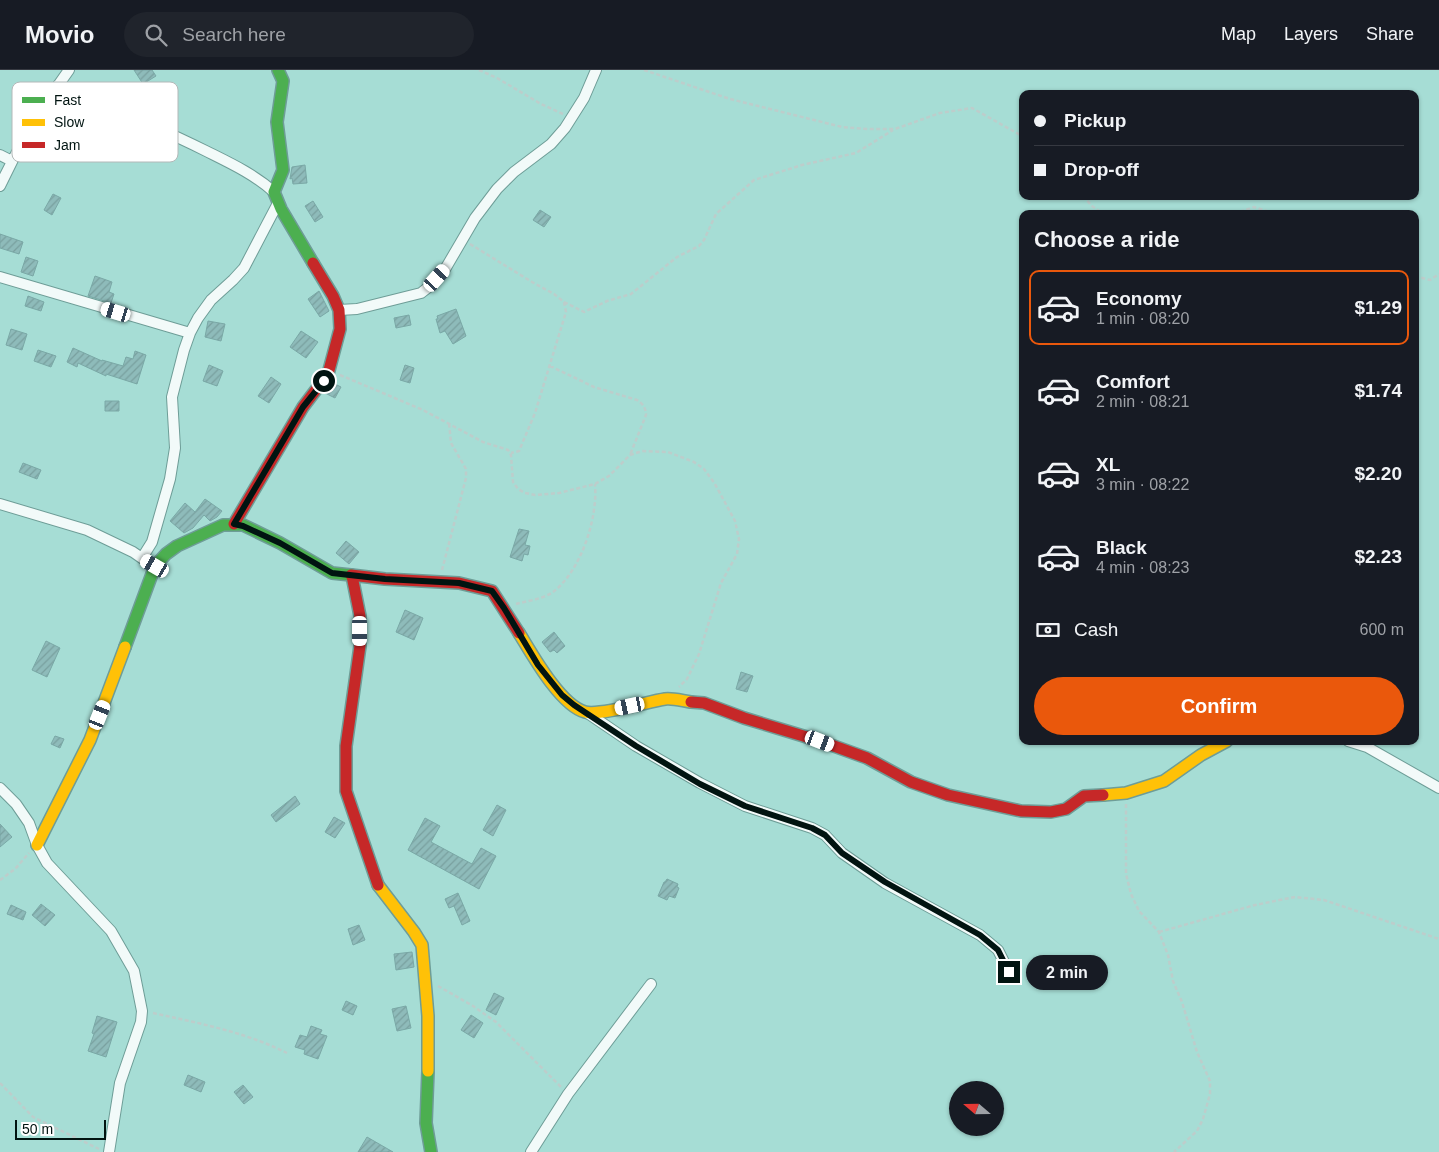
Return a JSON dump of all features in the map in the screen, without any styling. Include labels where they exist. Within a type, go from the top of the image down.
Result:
[{"type":"street","points":[[60,82],[70,70]]},
{"type":"street","points":[[142,558],[152,542],[170,479],[176,448],[172,397],[184,350],[198,318],[212,300],[244,268],[276,198],[283,170],[277,122],[283,81],[278,70]]},
{"type":"street","points":[[339,310],[357,310],[421,293],[430,286],[444,270],[475,218],[497,189],[514,172],[551,144],[565,128],[584,98],[596,70]]},
{"type":"street","points":[[178,137],[261,180],[276,198],[280,209],[333,296],[339,310],[340,329],[328,374],[303,407],[234,524]]},
{"type":"street","points":[[0,155],[12,161],[0,186]]},
{"type":"street","points":[[0,277],[190,334]]},
{"type":"street","points":[[0,504],[87,530],[133,552],[155,566]]},
{"type":"street","points":[[36,845],[90,740],[155,566],[177,546],[223,525],[234,524],[243,526],[280,543],[332,573],[439,582],[472,586],[492,591],[538,665],[562,695],[574,705],[636,746],[700,784],[745,806],[812,828],[825,835],[842,853],[885,882],[980,935],[998,950],[1009,972]]},
{"type":"street","points":[[352,576],[360,616],[360,646],[346,746],[346,792],[376,883],[422,945],[426,980],[428,1068],[425,1105],[426,1130],[431,1152]]},
{"type":"street","points":[[585,712],[600,712],[667,699],[704,703],[867,758],[911,782],[948,795],[1021,811],[1050,812],[1066,809],[1084,796],[1126,793],[1164,781],[1201,755],[1220,745]]},
{"type":"street","points":[[1361,745],[1439,788]]},
{"type":"street","points":[[0,788],[16,804],[29,823],[36,845],[46,863],[56,875],[78,894],[111,931],[134,971],[142,1010],[141,1022],[120,1083],[107,1152]]},
{"type":"street","points":[[531,1152],[568,1094],[651,984]]},
{"type":"path","points":[[479,70],[571,118]]},
{"type":"path","points":[[644,70],[730,99],[842,127],[895,129]]},
{"type":"path","points":[[463,239],[564,302],[584,312],[607,301],[631,294],[677,257],[699,246],[704,240],[716,214],[754,180],[802,165],[856,153],[895,129],[940,113],[972,108],[1019,134]]},
{"type":"path","points":[[1087,200],[1098,210]]},
{"type":"path","points":[[1245,210],[1254,207],[1263,210]]},
{"type":"path","points":[[1419,277],[1430,280],[1439,274]]},
{"type":"path","points":[[511,453],[519,451],[522,447],[535,413],[564,322],[566,312],[564,302]]},
{"type":"path","points":[[328,374],[339,375],[352,380],[423,410],[483,442],[508,450],[511,453],[513,482],[518,489],[535,495],[559,493],[595,484],[609,476],[630,455],[646,416],[643,404],[637,400],[594,387],[550,366]]},
{"type":"path","points":[[439,582],[466,478],[466,469],[451,443],[449,423]]},
{"type":"path","points":[[630,455],[642,451],[668,452],[694,462],[704,469],[715,484],[735,521],[738,539],[737,554],[721,583],[692,669],[687,679],[667,699]]},
{"type":"path","points":[[504,608],[551,594],[565,580],[580,556],[591,524],[596,497],[595,484]]},
{"type":"path","points":[[1126,793],[1126,874],[1131,894],[1139,911],[1159,932],[1168,955],[1173,981],[1182,1002],[1197,1052],[1210,1081],[1210,1094],[1203,1119],[1197,1131],[1174,1152]]},
{"type":"path","points":[[0,880],[15,869],[36,845]]},
{"type":"path","points":[[1159,932],[1255,905],[1295,897],[1324,900],[1439,939]]},
{"type":"path","points":[[426,980],[473,1006],[496,1022],[568,1094]]},
{"type":"path","points":[[142,1010],[197,1022],[266,1042],[287,1053]]},
{"type":"path","points":[[0,1083],[33,1117],[107,1152]]},
{"type":"building","points":[[134,70],[152,70],[156,76],[146,82],[142,82]]},
{"type":"building","points":[[305,165],[307,183],[293,184],[292,178],[290,179],[292,167]]},
{"type":"building","points":[[53,194],[61,198],[52,215],[44,210]]},
{"type":"building","points":[[313,201],[323,217],[315,222],[305,206]]},
{"type":"building","points":[[540,210],[551,217],[544,227],[533,220]]},
{"type":"building","points":[[0,234],[23,242],[19,254],[0,248]]},
{"type":"building","points":[[26,257],[38,261],[33,276],[21,272]]},
{"type":"building","points":[[95,276],[112,282],[109,292],[114,294],[111,303],[88,296]]},
{"type":"building","points":[[319,291],[329,311],[320,317],[308,299]]},
{"type":"building","points":[[28,296],[44,302],[41,311],[25,306]]},
{"type":"building","points":[[456,309],[466,336],[453,344],[445,331],[440,333],[436,319],[438,319],[437,316]]},
{"type":"building","points":[[409,315],[411,325],[396,328],[394,318]]},
{"type":"building","points":[[208,321],[225,324],[221,341],[205,337]]},
{"type":"building","points":[[11,329],[27,334],[22,350],[6,345]]},
{"type":"building","points":[[301,331],[318,342],[306,358],[290,347]]},
{"type":"building","points":[[73,348],[102,361],[123,366],[126,357],[133,359],[135,351],[146,355],[137,384],[106,374],[106,376],[78,363],[77,367],[67,362]]},
{"type":"building","points":[[38,350],[56,356],[51,367],[34,361]]},
{"type":"building","points":[[209,365],[223,371],[217,386],[203,381]]},
{"type":"building","points":[[405,365],[414,368],[410,383],[400,380]]},
{"type":"building","points":[[271,377],[281,384],[269,403],[258,396]]},
{"type":"building","points":[[333,383],[341,387],[335,398],[325,393]]},
{"type":"building","points":[[105,401],[119,401],[119,411],[105,411]]},
{"type":"building","points":[[23,463],[41,470],[37,479],[19,472]]},
{"type":"building","points":[[205,499],[222,511],[217,517],[210,521],[204,515],[193,528],[184,533],[170,521],[185,503],[195,512]]},
{"type":"building","points":[[519,529],[529,531],[525,545],[530,546],[528,555],[524,554],[522,561],[510,557]]},
{"type":"building","points":[[346,541],[359,552],[349,564],[336,553]]},
{"type":"building","points":[[405,610],[423,618],[414,640],[396,632]]},
{"type":"building","points":[[554,632],[565,646],[557,653],[554,650],[550,652],[542,642]]},
{"type":"building","points":[[46,641],[60,648],[47,677],[32,670]]},
{"type":"building","points":[[741,672],[753,676],[747,692],[736,689]]},
{"type":"building","points":[[55,736],[64,739],[60,748],[51,744]]},
{"type":"building","points":[[295,796],[300,804],[276,822],[271,815]]},
{"type":"building","points":[[497,805],[506,810],[493,836],[483,830]]},
{"type":"building","points":[[334,817],[345,823],[335,838],[325,832]]},
{"type":"building","points":[[425,818],[440,826],[431,842],[472,864],[481,848],[496,856],[479,889],[408,850]]},
{"type":"building","points":[[0,824],[12,837],[0,847]]},
{"type":"building","points":[[667,879],[678,884],[677,887],[679,888],[675,898],[669,896],[667,900],[658,896]]},
{"type":"building","points":[[458,893],[470,921],[462,925],[454,906],[449,908],[445,899]]},
{"type":"building","points":[[41,904],[55,915],[45,926],[32,915]]},
{"type":"building","points":[[11,905],[26,912],[23,920],[7,914]]},
{"type":"building","points":[[359,925],[365,940],[353,945],[348,929]]},
{"type":"building","points":[[412,952],[414,967],[396,970],[394,954]]},
{"type":"building","points":[[494,993],[504,998],[496,1015],[486,1010]]},
{"type":"building","points":[[346,1001],[357,1006],[353,1015],[342,1010]]},
{"type":"building","points":[[406,1006],[411,1028],[397,1031],[392,1009]]},
{"type":"building","points":[[471,1015],[483,1023],[474,1038],[461,1030]]},
{"type":"building","points":[[97,1016],[117,1022],[106,1057],[88,1051],[94,1034],[92,1033]]},
{"type":"building","points":[[311,1026],[322,1030],[320,1034],[327,1036],[318,1059],[304,1054],[305,1050],[295,1047],[300,1035],[307,1037]]},
{"type":"building","points":[[188,1075],[205,1082],[201,1092],[184,1085]]},
{"type":"building","points":[[243,1085],[253,1097],[244,1104],[234,1092]]},
{"type":"building","points":[[367,1137],[393,1152],[358,1152]]},
{"type":"traffic: fast","points":[[278,70],[283,81],[277,122],[283,170],[274,192],[281,209],[313,263]]},
{"type":"traffic: fast","points":[[125,647],[155,566],[177,546],[223,525],[243,525],[280,543],[332,573],[351,575]]},
{"type":"traffic: fast","points":[[428,1071],[426,1123],[431,1152]]},
{"type":"traffic: slow","points":[[519,633],[548,678],[566,700],[585,712],[601,712],[665,699],[691,702]]},
{"type":"traffic: slow","points":[[37,845],[90,740],[125,647]]},
{"type":"traffic: slow","points":[[1103,795],[1126,793],[1164,781],[1201,755],[1220,745]]},
{"type":"traffic: slow","points":[[378,885],[422,945],[428,1016],[428,1071]]},
{"type":"traffic: jam","points":[[234,524],[303,407],[328,374],[340,329],[339,310],[333,296],[313,263]]},
{"type":"traffic: jam","points":[[351,575],[459,583],[492,591],[519,633]]},
{"type":"traffic: jam","points":[[352,576],[360,616],[360,646],[346,746],[346,791],[378,885]]},
{"type":"traffic: jam","points":[[691,702],[704,703],[867,758],[911,782],[948,795],[1021,811],[1051,812],[1066,809],[1084,796],[1103,795]]},
{"type":"route","points":[[324,381],[303,407],[234,524],[243,526],[280,543],[332,573],[385,579],[459,583],[492,591],[538,665],[562,695],[574,705],[636,746],[700,784],[745,806],[812,828],[825,835],[842,853],[885,882],[980,935],[998,950],[1009,972]]}]
